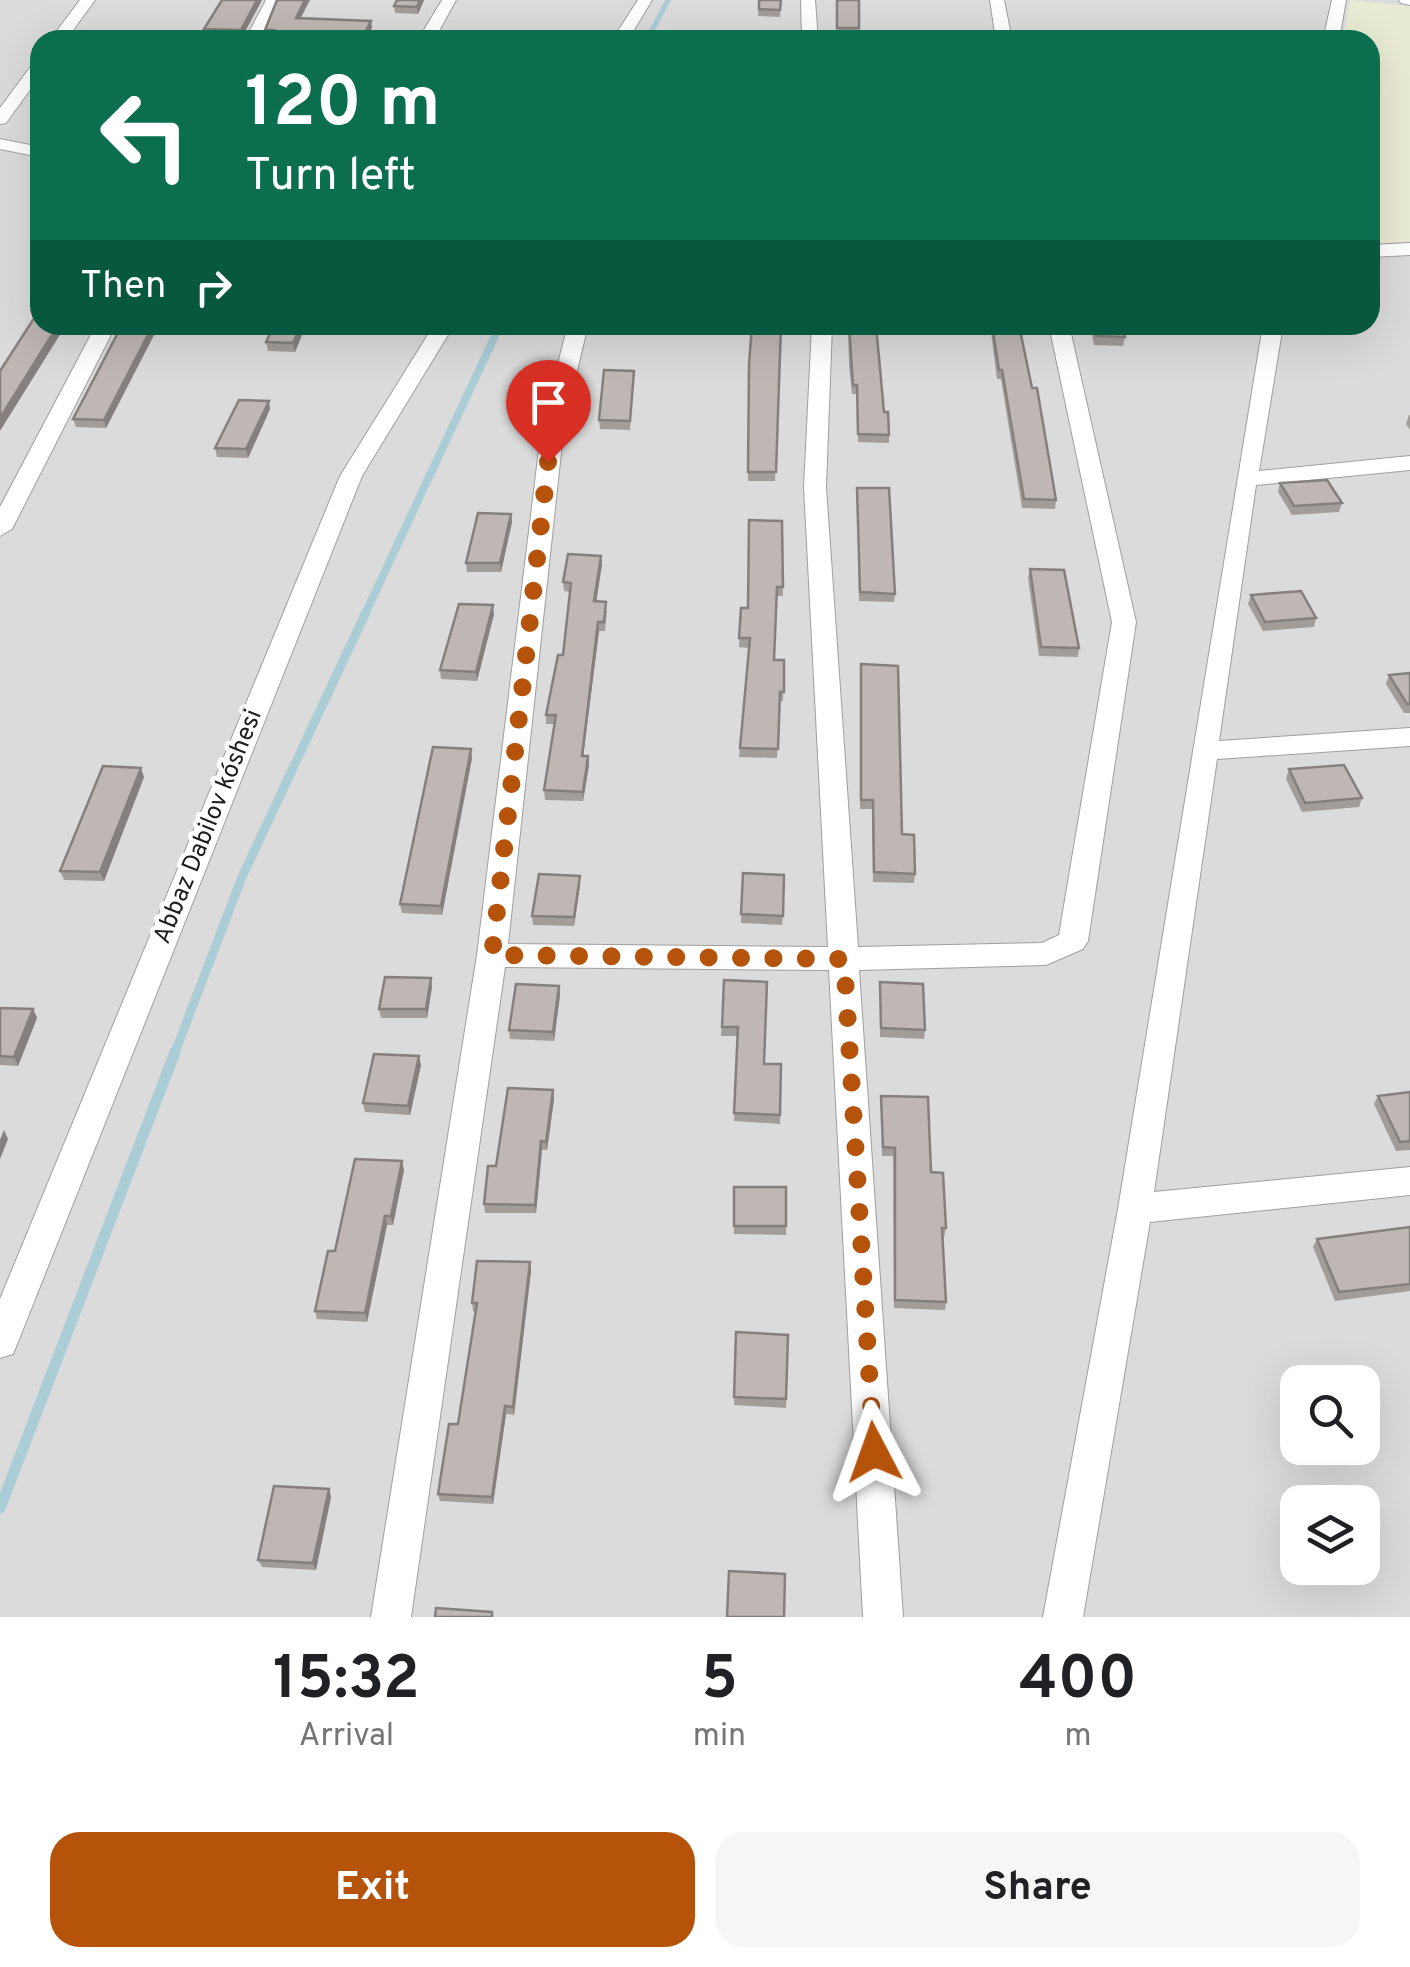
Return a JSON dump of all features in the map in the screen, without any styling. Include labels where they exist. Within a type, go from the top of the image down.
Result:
[{"type":"street","points":[[66,30],[88,0]]},
{"type":"street","points":[[258,30],[273,0]]},
{"type":"street","points":[[432,30],[448,0]]},
{"type":"street","points":[[626,30],[645,0]]},
{"type":"street","points":[[808,0],[810,30]]},
{"type":"street","points":[[996,0],[1002,30]]},
{"type":"street","points":[[1333,30],[1339,0]]},
{"type":"street","points":[[0,119],[30,78]]},
{"type":"street","points":[[0,144],[30,150]]},
{"type":"street","points":[[1380,250],[1410,249]]},
{"type":"street","points":[[0,529],[101,335]]},
{"type":"street","name":"Abbaz Dabilov kóshesi","points":[[0,1342],[352,476],[438,335]]},
{"type":"street","points":[[391,1617],[492,955],[552,425],[575,335]]},
{"type":"street","points":[[822,335],[815,487],[883,1617]]},
{"type":"street","points":[[492,955],[844,959],[1046,954],[1073,941],[1124,622],[1061,335]]},
{"type":"street","points":[[1063,1617],[1135,1209],[1271,335]]},
{"type":"street","points":[[1246,479],[1410,462]]},
{"type":"street","points":[[1205,752],[1410,737]]},
{"type":"street","points":[[1135,1209],[1410,1181]]},
{"type":"shaded area","points":[[0,0],[1410,0],[1410,1617],[0,1617]]},
{"type":"green space","points":[[1350,0],[1410,6],[1410,242],[1380,244],[1380,30],[1344,30]]},
{"type":"building","points":[[222,0],[257,0],[241,30],[204,29]]},
{"type":"building","points":[[277,0],[305,0],[296,18],[371,21],[366,30],[265,30]]},
{"type":"building","points":[[397,0],[420,0],[417,7],[394,6]]},
{"type":"building","points":[[759,0],[781,0],[780,10],[759,9]]},
{"type":"building","points":[[837,0],[859,0],[859,28],[837,28]]},
{"type":"building","points":[[30,324],[30,335],[52,335],[0,418],[0,371]]},
{"type":"building","points":[[117,335],[148,335],[104,420],[73,419]]},
{"type":"building","points":[[269,335],[297,335],[293,343],[266,342]]},
{"type":"building","points":[[751,335],[781,335],[776,472],[748,472]]},
{"type":"building","points":[[850,335],[877,335],[889,435],[858,434],[857,385],[853,385]]},
{"type":"building","points":[[994,335],[1021,335],[1032,388],[1037,388],[1056,500],[1024,499]]},
{"type":"building","points":[[604,370],[634,371],[630,421],[599,420]]},
{"type":"building","points":[[239,400],[269,401],[246,449],[215,448]]},
{"type":"building","points":[[1327,480],[1342,503],[1294,506],[1280,483]]},
{"type":"building","points":[[857,488],[889,488],[895,594],[860,592]]},
{"type":"building","points":[[478,513],[511,514],[500,563],[466,563]]},
{"type":"building","points":[[749,520],[782,521],[783,587],[777,587],[774,660],[784,660],[778,749],[740,748],[750,638],[739,638],[741,608],[748,608]]},
{"type":"building","points":[[568,554],[601,556],[594,601],[606,602],[604,622],[598,622],[582,756],[588,756],[583,792],[544,790],[556,715],[546,715],[558,655],[563,655],[571,583],[563,582]]},
{"type":"building","points":[[1030,569],[1064,570],[1079,648],[1041,647]]},
{"type":"building","points":[[1301,591],[1316,618],[1265,622],[1251,595]]},
{"type":"building","points":[[459,604],[493,605],[476,672],[440,670]]},
{"type":"building","points":[[861,664],[898,666],[902,834],[914,835],[915,874],[874,872],[873,800],[861,800]]},
{"type":"building","points":[[1410,673],[1410,704],[1407,704],[1389,675]]},
{"type":"building","points":[[433,747],[471,749],[441,906],[400,904]]},
{"type":"building","points":[[1344,765],[1362,798],[1305,803],[1289,769]]},
{"type":"building","points":[[103,766],[141,768],[100,872],[60,871]]},
{"type":"building","points":[[743,873],[784,875],[783,916],[741,914]]},
{"type":"building","points":[[539,874],[580,876],[574,917],[532,916]]},
{"type":"building","points":[[385,977],[431,978],[426,1009],[379,1009]]},
{"type":"building","points":[[724,980],[767,982],[764,1064],[781,1064],[780,1115],[734,1113],[738,1027],[722,1027]]},
{"type":"building","points":[[880,982],[923,984],[925,1030],[881,1028]]},
{"type":"building","points":[[516,984],[559,986],[553,1032],[509,1030]]},
{"type":"building","points":[[0,1008],[33,1009],[14,1057],[0,1056]]},
{"type":"building","points":[[374,1054],[419,1056],[408,1106],[363,1103]]},
{"type":"building","points":[[508,1088],[553,1090],[546,1142],[541,1141],[535,1205],[484,1204],[488,1166],[496,1166]]},
{"type":"building","points":[[1410,1092],[1410,1141],[1400,1142],[1378,1096]]},
{"type":"building","points":[[881,1096],[928,1097],[931,1172],[943,1173],[946,1302],[895,1300],[895,1148],[883,1147]]},
{"type":"building","points":[[355,1159],[402,1161],[391,1216],[385,1216],[365,1313],[315,1311],[328,1251],[335,1251]]},
{"type":"building","points":[[734,1187],[786,1187],[786,1226],[734,1226]]},
{"type":"building","points":[[1410,1227],[1410,1284],[1339,1292],[1317,1239]]},
{"type":"building","points":[[477,1261],[530,1262],[513,1407],[505,1406],[492,1497],[438,1494],[449,1424],[458,1424],[477,1303],[472,1303]]},
{"type":"building","points":[[736,1332],[788,1335],[786,1399],[734,1397]]},
{"type":"building","points":[[274,1486],[329,1489],[313,1563],[258,1560]]},
{"type":"building","points":[[729,1571],[785,1574],[784,1617],[727,1617]]},
{"type":"building","points":[[436,1608],[492,1612],[492,1617],[435,1617]]},
{"type":"waterway","points":[[652,30],[668,0]]},
{"type":"waterway","points":[[365,614],[495,335]]},
{"type":"waterway","points":[[174,1055],[242,877],[366,612]]},
{"type":"waterway","points":[[0,1508],[175,1052]]},
{"type":"route","points":[[548,462],[492,955],[844,959],[874,1452]]}]
